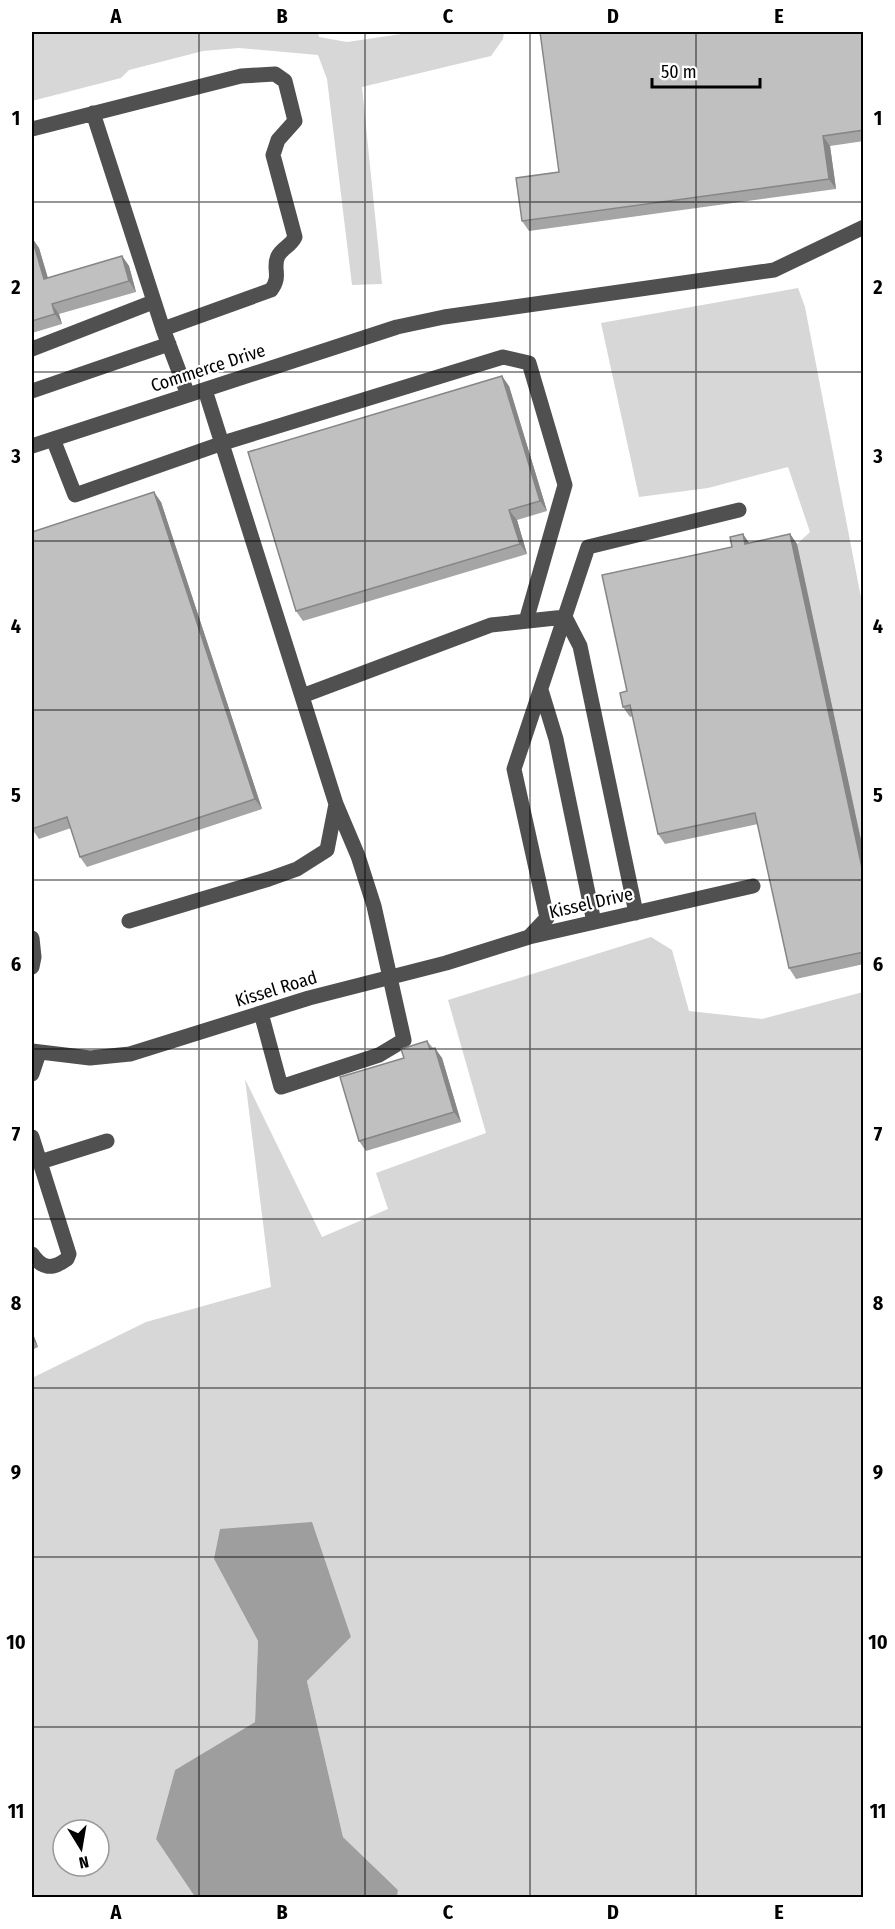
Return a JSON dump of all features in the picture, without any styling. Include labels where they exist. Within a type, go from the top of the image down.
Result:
[{"type":"street","points":[[32,129],[241,76],[275,74],[285,81],[295,121],[278,140],[273,155],[295,237],[292,245],[279,253],[276,284],[272,290],[166,337],[32,391]]},
{"type":"street","points":[[93,113],[153,302],[188,395]]},
{"type":"street","name":"Commerce Drive","points":[[32,446],[397,327],[444,317],[774,270],[864,227]]},
{"type":"street","points":[[32,349],[153,302]]},
{"type":"street","points":[[53,439],[75,495],[223,443],[503,357],[529,363],[565,485],[526,621]]},
{"type":"street","points":[[205,390],[336,804],[367,886],[391,976],[404,1040],[379,1055],[281,1086],[261,1013]]},
{"type":"street","points":[[529,937],[547,918],[514,769],[588,547],[739,510]]},
{"type":"street","points":[[302,696],[491,625],[565,617]]},
{"type":"street","points":[[565,617],[580,646],[636,913]]},
{"type":"street","points":[[541,690],[556,739],[594,922]]},
{"type":"street","points":[[129,921],[297,869],[327,850],[336,804]]},
{"type":"street","name":"Kissel Drive","points":[[529,937],[753,886]]},
{"type":"street","name":"Kissel Road","points":[[35,1052],[90,1058],[130,1054],[261,1013],[391,976],[446,963],[529,937]]},
{"type":"street","points":[[32,938],[34,957],[32,968]]},
{"type":"street","points":[[32,1074],[35,1052]]},
{"type":"street","points":[[40,1162],[107,1141]]},
{"type":"street","points":[[32,1142],[69,1254],[67,1259],[60,1264],[47,1268],[39,1265],[32,1254]]},
{"type":"shaded area","points":[[32,32],[318,32],[319,37],[347,42],[415,32],[504,32],[503,39],[491,56],[362,87],[382,284],[352,285],[327,79],[318,55],[239,48],[203,51],[129,70],[121,78],[32,101]]},
{"type":"shaded area","points":[[798,288],[805,307],[863,608],[863,854],[797,544],[810,532],[788,467],[708,488],[639,497],[601,323]]},
{"type":"shaded area","points":[[651,937],[672,950],[689,1011],[762,1019],[863,992],[863,1897],[397,1897],[398,1890],[343,1837],[307,1681],[351,1637],[214,1559],[258,1641],[255,1722],[175,1770],[156,1839],[195,1897],[32,1898],[32,1378],[146,1322],[271,1287],[245,1079],[322,1237],[388,1209],[376,1173],[486,1133],[448,1000]]},
{"type":"shaded area","points":[[312,1522],[351,1637],[307,1681],[343,1837],[398,1890],[397,1897],[195,1897],[156,1839],[175,1770],[255,1722],[258,1641],[214,1559],[220,1529]]},
{"type":"building","points":[[540,32],[864,32],[864,130],[823,136],[829,179],[522,221],[516,178],[559,172]]},
{"type":"building","points":[[32,238],[44,279],[122,256],[129,281],[52,304],[55,314],[32,321]]},
{"type":"building","points":[[502,376],[540,501],[509,510],[520,544],[296,611],[248,452]]},
{"type":"building","points":[[154,492],[255,799],[80,857],[67,817],[32,829],[32,532]]},
{"type":"building","points":[[743,534],[745,544],[790,534],[864,877],[864,952],[789,968],[755,813],[658,834],[630,705],[623,707],[620,693],[627,691],[602,575],[732,547],[730,537]]},
{"type":"building","points":[[427,1041],[430,1049],[435,1048],[454,1112],[359,1141],[340,1077],[404,1058],[401,1049]]}]
